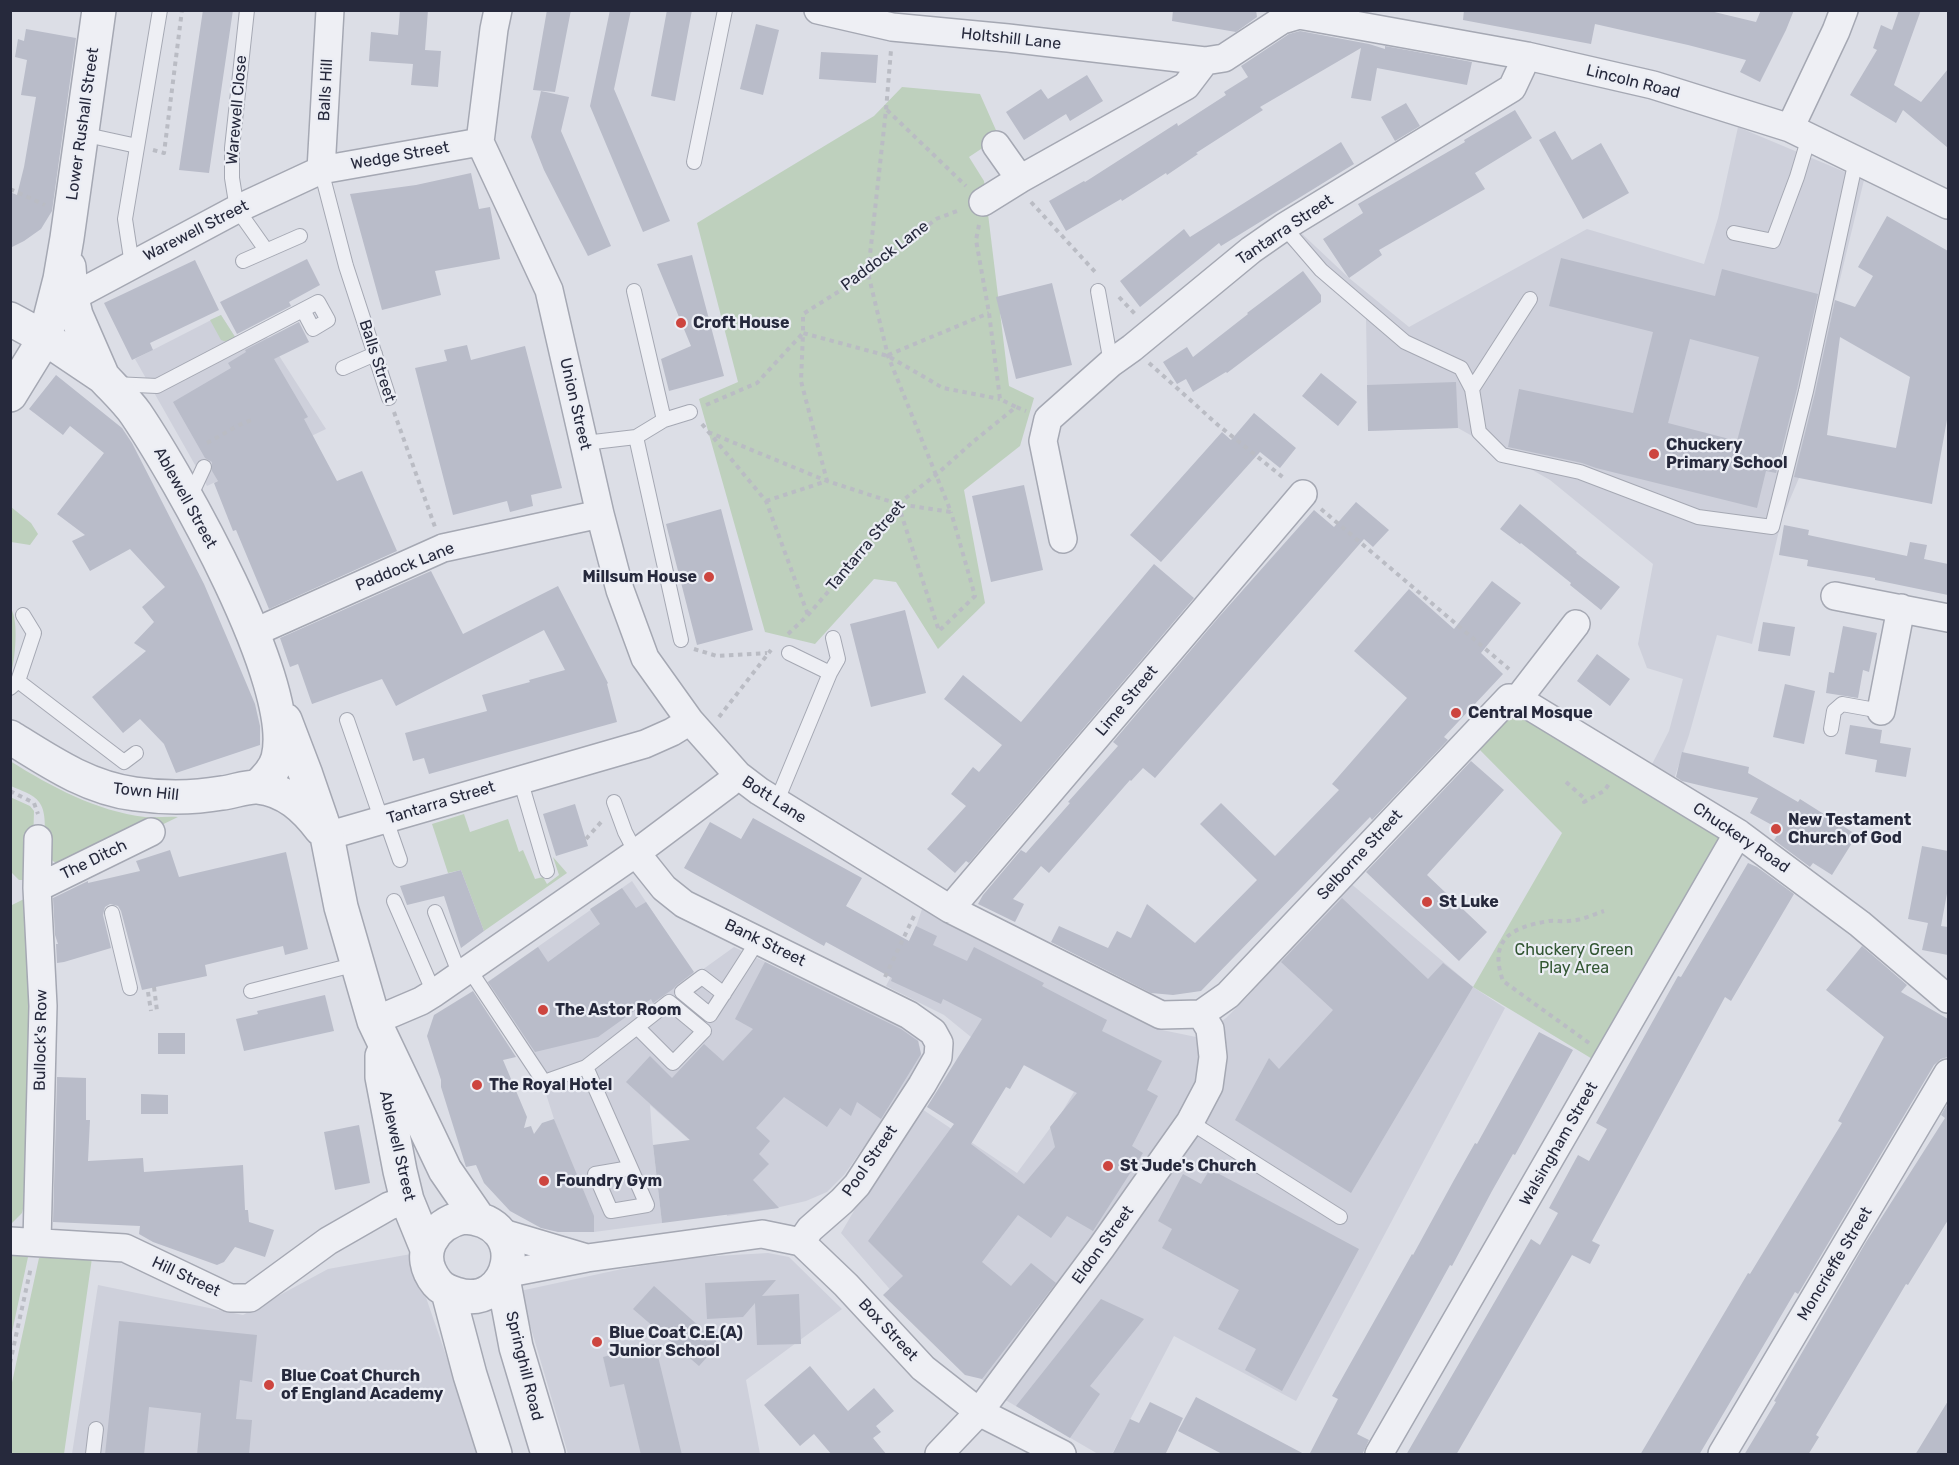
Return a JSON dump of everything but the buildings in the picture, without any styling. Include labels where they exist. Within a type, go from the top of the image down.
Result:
[{"type":"street","name":"Balls Hill","points":[[321,170],[330,10]]},
{"type":"street","points":[[480,142],[498,10]]},
{"type":"street","name":"Holtshill Lane","points":[[819,10],[896,19],[1008,38],[1205,61]]},
{"type":"street","points":[[1800,133],[1844,10]]},
{"type":"street","name":"Lower Rushall Street","points":[[10,395],[45,338],[60,279],[82,134],[96,12]]},
{"type":"street","points":[[983,202],[1016,181],[1186,86],[1205,61],[1224,58],[1282,20],[1300,13]]},
{"type":"street","name":"Lincoln Road","points":[[1300,13],[1527,56],[1653,85],[1800,133],[1948,205]]},
{"type":"street","name":"Tantarra Street","points":[[1048,419],[1131,347],[1251,250],[1284,227],[1512,88],[1527,56]]},
{"type":"street","name":"Wedge Street","points":[[321,170],[480,142]]},
{"type":"street","name":"Union Street","points":[[480,142],[549,290],[600,514],[620,590],[645,658],[690,721],[738,775]]},
{"type":"street","points":[[996,145],[1016,181]]},
{"type":"street","name":"Warewell Street","points":[[71,294],[80,293],[237,209],[321,170]]},
{"type":"street","name":"Lower Rushall Street","points":[[69,228],[71,294],[87,344],[106,380]]},
{"type":"street","name":"Ablewell Street","points":[[10,319],[45,338],[106,380],[135,412],[203,527],[253,633],[274,695],[306,774],[327,836],[341,907],[378,1030],[445,1170],[489,1225]]},
{"type":"street","points":[[1048,419],[1043,441],[1063,539]]},
{"type":"street","name":"Lime Street","points":[[950,909],[1303,494]]},
{"type":"street","name":"Paddock Lane","points":[[253,633],[442,548],[600,514]]},
{"type":"street","points":[[1835,596],[1948,618]]},
{"type":"street","points":[[1881,711],[1901,609]]},
{"type":"street","name":"Selborne Street","points":[[1202,1014],[1228,995],[1514,699],[1559,633]]},
{"type":"street","name":"Ablewell Street","points":[[257,787],[269,776],[277,760],[279,735],[274,695]]},
{"type":"street","name":"Chuckery Road","points":[[1514,699],[1738,833],[1860,924],[1948,999]]},
{"type":"street","name":"Tantarra Street","points":[[327,836],[645,744],[690,721]]},
{"type":"street","name":"Town Hill","points":[[10,737],[63,771],[107,788],[133,794],[188,797],[257,787]]},
{"type":"street","name":"Bott Lane","points":[[378,1030],[636,853],[738,775],[776,802],[950,909],[1161,1015],[1202,1014]]},
{"type":"street","name":"Ablewell Street","points":[[257,787],[284,795],[300,804],[327,836]]},
{"type":"street","name":"The Ditch","points":[[37,888],[150,832]]},
{"type":"street","name":"Walsingham Street","points":[[1379,1455],[1738,833]]},
{"type":"street","name":"Bullock's Row","points":[[37,1241],[43,1006],[37,888],[38,839]]},
{"type":"street","name":"Bank Street","points":[[636,853],[664,888],[684,904],[909,1015]]},
{"type":"street","name":"Eldon Street","points":[[939,1455],[979,1413],[1101,1248],[1190,1122],[1209,1086],[1213,1057],[1209,1029],[1202,1014]]},
{"type":"street","name":"Pool Street","points":[[801,1242],[810,1229],[842,1201],[856,1185],[938,1057],[939,1043],[933,1032],[909,1015]]},
{"type":"street","name":"Ablewell Street","points":[[378,1030],[382,1077],[407,1200],[427,1249]]},
{"type":"street","name":"Moncrieffe Street","points":[[1722,1455],[1948,1073]]},
{"type":"street","name":"Hill Street","points":[[10,1241],[125,1248],[230,1298],[250,1298],[328,1241],[389,1206],[407,1200]]},
{"type":"street","points":[[489,1225],[504,1240],[508,1265],[504,1276],[493,1288],[480,1296],[463,1297],[448,1292],[436,1282],[431,1274],[427,1249],[433,1236],[446,1224],[464,1217],[489,1225],[587,1258]]},
{"type":"street","points":[[504,1276],[587,1258],[762,1234],[801,1242]]},
{"type":"street","name":"Box Street","points":[[801,1242],[923,1368],[979,1413],[1062,1455]]},
{"type":"street","name":"Springhill Road","points":[[504,1276],[516,1347],[548,1455]]},
{"type":"street","points":[[448,1292],[470,1375],[495,1455]]},
{"type":"lane","points":[[132,265],[125,219],[160,10]]},
{"type":"lane","name":"Warewell Close","points":[[237,209],[232,178],[232,148],[247,10]]},
{"type":"lane","points":[[694,162],[725,10]]},
{"type":"lane","points":[[1415,132],[1284,227],[1321,270],[1405,342],[1461,368],[1472,389],[1479,432],[1502,454],[1580,472],[1698,517],[1772,527],[1806,391],[1856,160]]},
{"type":"lane","points":[[1734,233],[1773,241],[1797,177],[1800,133]]},
{"type":"lane","points":[[82,134],[137,146]]},
{"type":"lane","name":"Balls Street","points":[[321,170],[346,266],[389,398]]},
{"type":"lane","points":[[237,209],[266,250]]},
{"type":"lane","points":[[243,261],[300,236]]},
{"type":"lane","points":[[1100,285],[1131,347]]},
{"type":"lane","points":[[634,291],[663,420]]},
{"type":"lane","points":[[1472,389],[1530,299]]},
{"type":"lane","points":[[106,380],[157,386],[303,310]]},
{"type":"lane","points":[[343,368],[375,354]]},
{"type":"lane","points":[[585,443],[636,437],[663,420],[690,412]]},
{"type":"lane","points":[[636,437],[681,640]]},
{"type":"lane","points":[[188,501],[204,467]]},
{"type":"lane","points":[[23,615],[34,633],[14,685],[124,762],[136,753]]},
{"type":"lane","points":[[776,802],[838,659],[833,638]]},
{"type":"lane","points":[[789,653],[830,673]]},
{"type":"lane","points":[[1831,729],[1834,711],[1842,704],[1881,711]]},
{"type":"lane","points":[[347,720],[400,860]]},
{"type":"lane","points":[[520,779],[547,871]]},
{"type":"lane","points":[[614,802],[636,853]]},
{"type":"lane","points":[[394,901],[434,993]]},
{"type":"lane","points":[[435,912],[464,972],[544,1082],[586,1067],[669,1002],[704,1031],[674,1062],[637,1028]]},
{"type":"lane","points":[[112,913],[130,988]]},
{"type":"lane","points":[[724,994],[758,940]]},
{"type":"lane","points":[[251,991],[357,963]]},
{"type":"lane","points":[[586,1067],[630,1168]]},
{"type":"lane","points":[[1190,1122],[1340,1217]]},
{"type":"lane","points":[[93,1455],[96,1429]]},
{"type":"path","points":[[164,153],[182,10]]},
{"type":"path","points":[[896,19],[868,273],[888,356],[951,512],[975,596],[939,632],[898,504]]},
{"type":"path","points":[[886,110],[983,202],[976,240],[989,314],[1000,399]]},
{"type":"path","points":[[1016,181],[1100,285]]},
{"type":"path","points":[[10,189],[69,228]]},
{"type":"path","name":"Paddock Lane","points":[[690,412],[757,383],[803,333],[803,314],[868,273],[936,219],[983,202]]},
{"type":"path","points":[[1118,296],[1131,347],[1218,424],[1512,672],[1514,699]]},
{"type":"path","points":[[888,356],[989,314]]},
{"type":"path","points":[[827,481],[801,381],[803,333],[888,356],[943,387],[1000,399],[1048,419]]},
{"type":"path","name":"Balls Street","points":[[389,398],[442,548]]},
{"type":"path","name":"Tantarra Street","points":[[784,638],[808,615],[866,548],[898,504],[1016,407]]},
{"type":"path","points":[[690,412],[766,501],[808,615]]},
{"type":"path","points":[[207,443],[239,424],[254,419]]},
{"type":"path","points":[[708,432],[827,481],[898,504],[951,512]]},
{"type":"path","points":[[766,501],[827,481]]},
{"type":"path","points":[[681,640],[692,649],[717,656],[789,653]]},
{"type":"path","points":[[731,700],[776,645]]},
{"type":"path","points":[[1566,782],[1584,798],[1584,802],[1604,791],[1624,764]]},
{"type":"path","points":[[10,791],[34,803],[38,812],[38,839]]},
{"type":"path","points":[[586,839],[602,821],[604,826]]},
{"type":"path","points":[[876,997],[924,893]]},
{"type":"path","points":[[1604,911],[1583,919],[1551,920],[1517,930],[1504,939],[1497,965],[1503,981],[1609,1057]]},
{"type":"path","points":[[154,987],[157,1011]]},
{"type":"path","points":[[148,988],[150,1011]]},
{"type":"path","points":[[10,1363],[37,1241]]},
{"type":"shaded area","name":"Chuckery Primary School","points":[[1738,127],[1864,180],[1835,300],[1799,478],[1782,518],[1752,644],[1717,635],[1689,735],[1673,782],[1649,770],[1669,731],[1683,679],[1647,668],[1638,644],[1653,564],[1550,480],[1458,428],[1368,431],[1366,317],[1283,240],[1299,231],[1349,278],[1409,327],[1587,229],[1704,264],[1718,218]]},
{"type":"shaded area","points":[[221,315],[237,340],[260,326],[326,429],[207,486],[135,359]]},
{"type":"shaded area","points":[[632,881],[695,975],[734,947],[917,1034],[923,1063],[844,1175],[827,1192],[806,1201],[727,1216],[720,1167],[650,1105],[662,1223],[594,1232],[533,1053],[486,983]]},
{"type":"shaded area","points":[[1349,882],[1473,987],[1505,1008],[1296,1401],[1174,1336],[1112,1454],[1098,1454],[1002,1398],[907,1309],[841,1233],[916,1105],[1017,1173],[1074,1092],[971,1037],[944,1015],[886,986],[916,927],[922,909],[1162,1030],[1201,1038],[1247,997]]},
{"type":"shaded area","points":[[768,1253],[789,1257],[842,1309],[746,1380],[760,1454],[568,1454],[520,1291],[622,1269],[699,1257]]},
{"type":"shaded area","name":"Blue Coat Church of England Academy","points":[[411,1254],[480,1454],[72,1454],[98,1285],[243,1315],[328,1269]]},
{"type":"green space","points":[[902,87],[980,94],[999,137],[969,157],[984,181],[1009,386],[1034,398],[1020,446],[964,490],[985,603],[938,649],[896,582],[874,579],[815,644],[765,632],[699,399],[738,382],[697,223],[874,116]]},
{"type":"green space","points":[[221,315],[237,340],[229,343],[221,340],[210,320]]},
{"type":"green space","points":[[11,507],[31,523],[38,534],[30,545],[11,542]]},
{"type":"green space","points":[[11,609],[16,631],[11,673]]},
{"type":"green space","name":"Chuckery Green Play Area","points":[[1508,707],[1730,834],[1599,1063],[1473,987],[1562,833],[1476,746]]},
{"type":"green space","points":[[10,761],[58,789],[92,804],[145,817],[178,817],[149,831],[60,864],[52,860],[48,854],[45,818],[39,802],[30,794],[11,786]]},
{"type":"green space","points":[[10,797],[30,806],[34,811],[32,880],[19,880],[12,873]]},
{"type":"green space","points":[[464,814],[470,832],[508,819],[519,852],[523,850],[535,879],[543,877],[547,884],[559,875],[553,857],[567,873],[484,931],[461,870],[448,873],[432,824]]},
{"type":"green space","points":[[24,899],[32,1005],[31,1066],[23,1209],[10,1225],[10,906]]},
{"type":"green space","points":[[11,1251],[23,1252],[28,1257],[11,1337]]},
{"type":"green space","points":[[39,1258],[92,1258],[64,1454],[11,1454],[11,1387]]},
{"type":"place","name":"Croft House","points":[[681,323]]},
{"type":"place","name":"Chuckery Primary School","points":[[1654,454]]},
{"type":"place","name":"Millsum House","points":[[709,577]]},
{"type":"place","name":"Central Mosque","points":[[1456,713]]},
{"type":"place","name":"New Testament Church of God","points":[[1776,829]]},
{"type":"place","name":"St Luke","points":[[1427,902]]},
{"type":"place","name":"The Astor Room","points":[[543,1010]]},
{"type":"place","name":"The Royal Hotel","points":[[477,1085]]},
{"type":"place","name":"St Jude's Church","points":[[1108,1166]]},
{"type":"place","name":"Foundry Gym","points":[[544,1181]]},
{"type":"place","name":"Blue Coat C.E.(A) Junior School","points":[[597,1342]]},
{"type":"place","name":"Blue Coat Church of England Academy","points":[[269,1385]]}]
